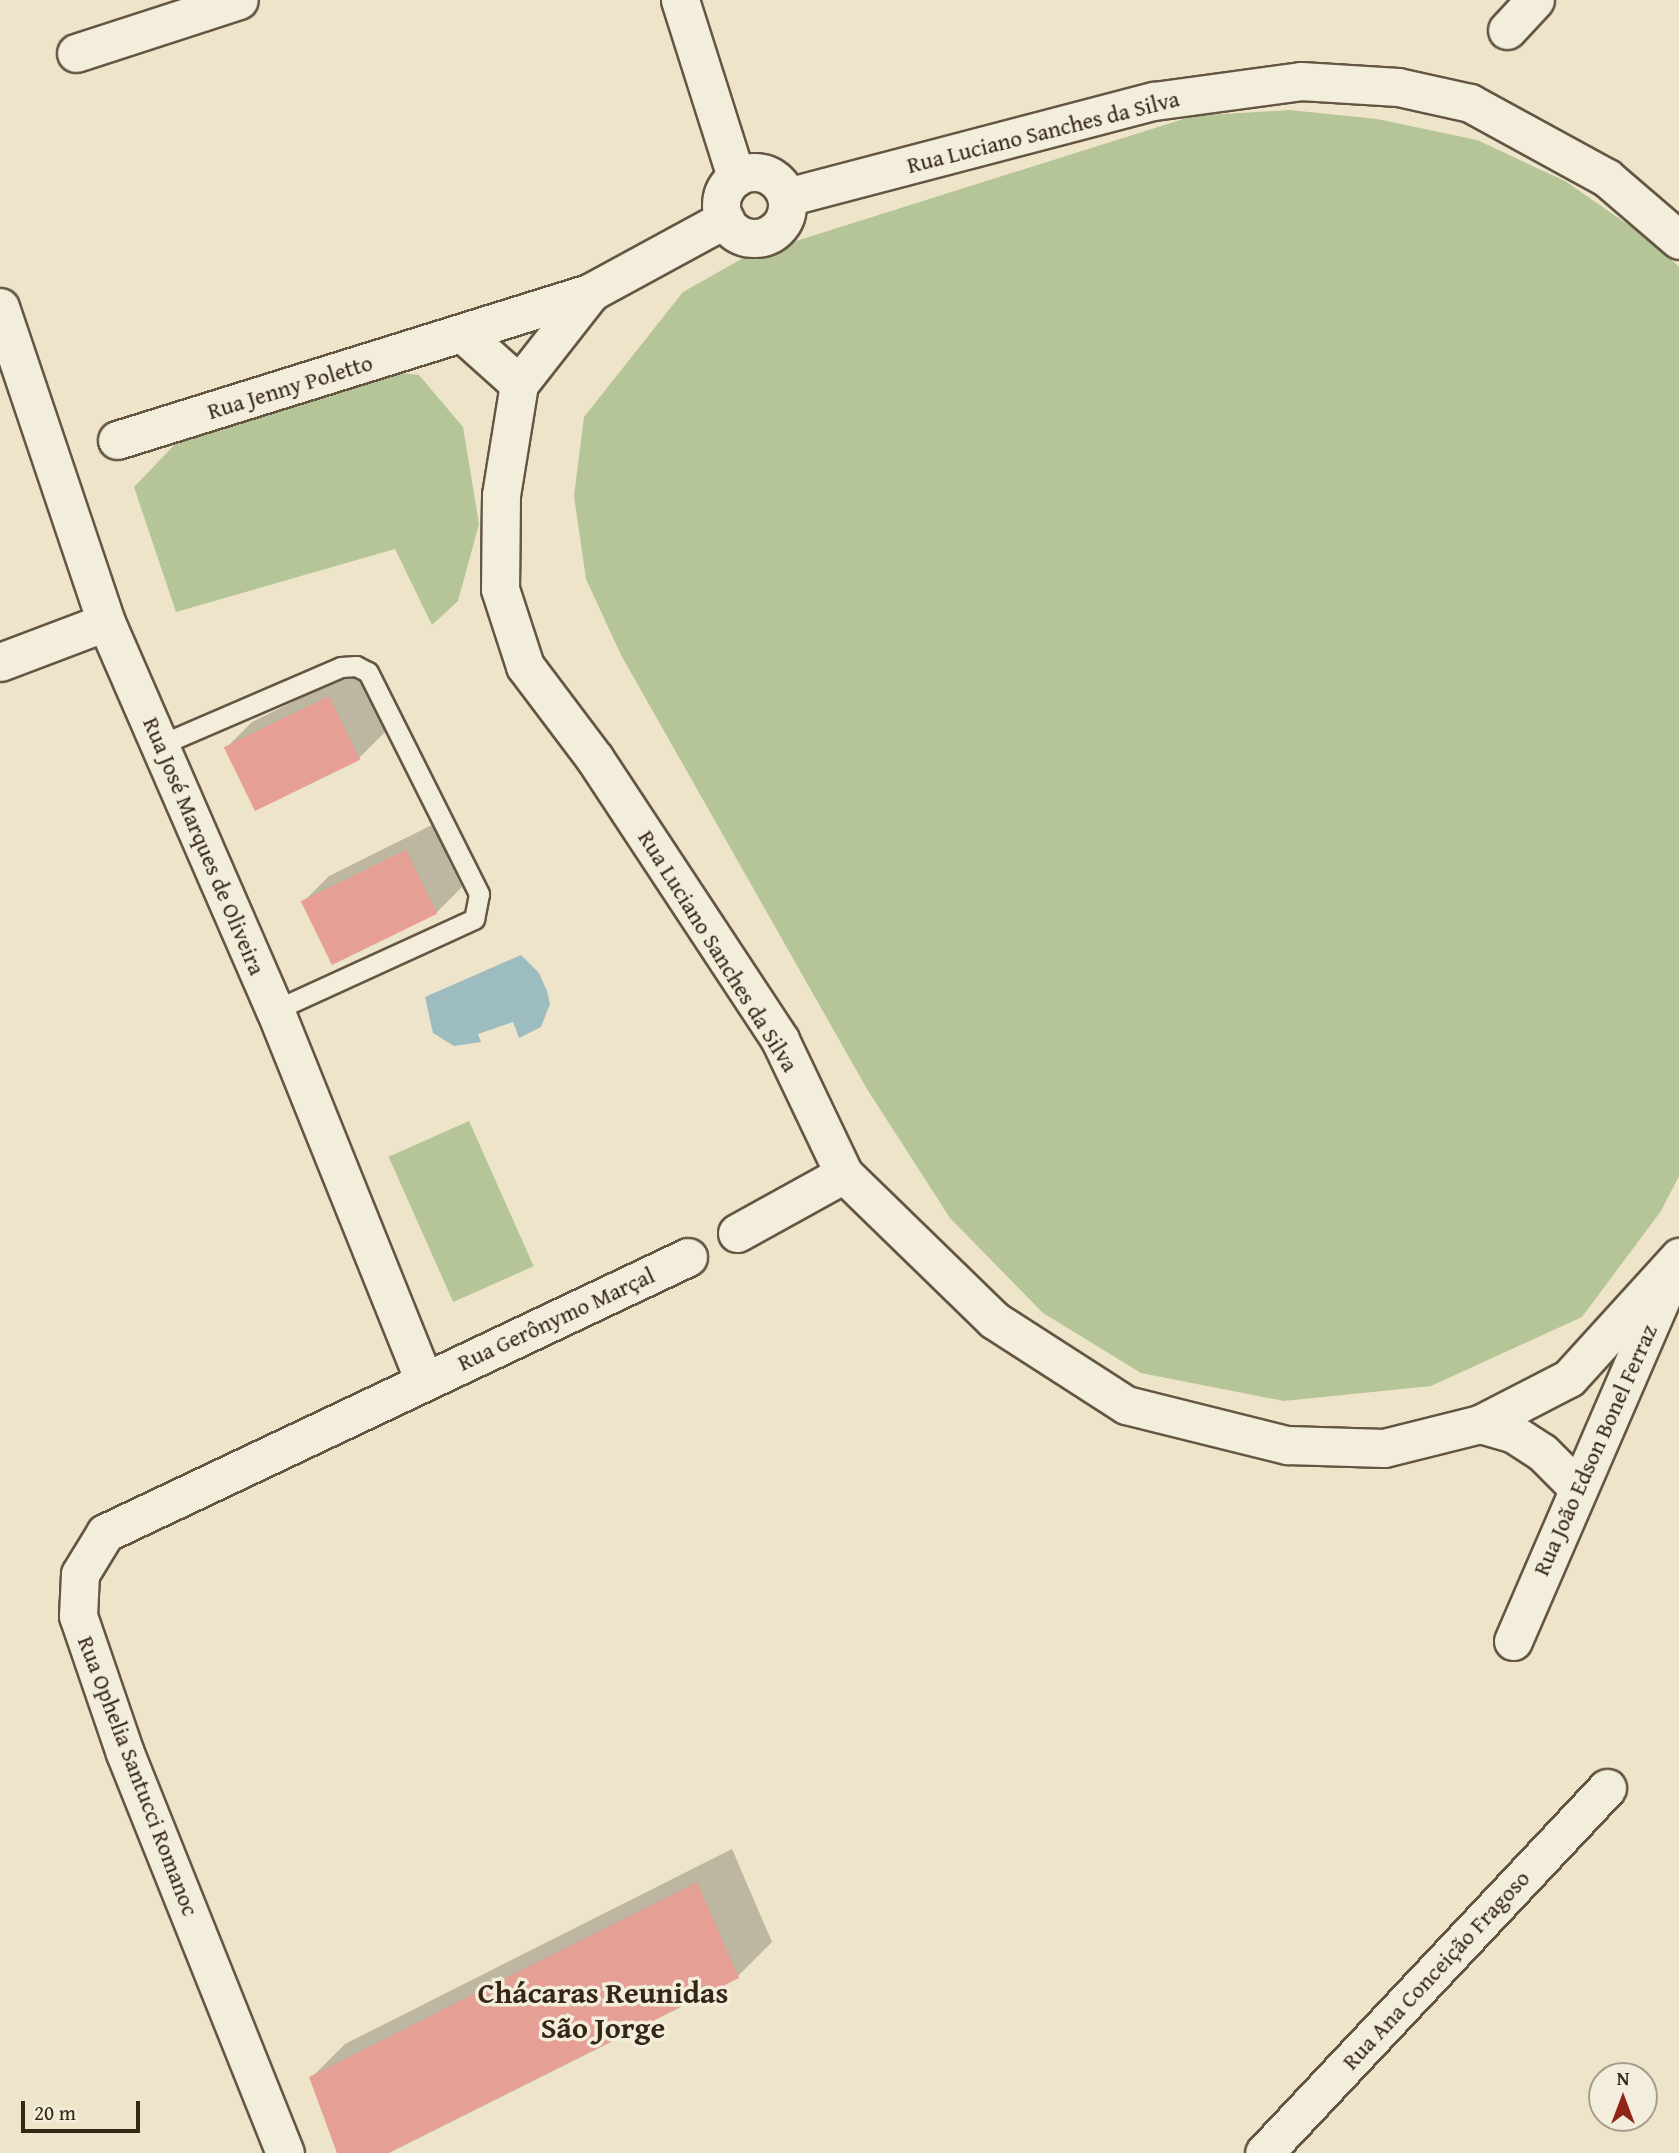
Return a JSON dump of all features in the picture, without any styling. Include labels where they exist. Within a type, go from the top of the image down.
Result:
[{"type":"street","points":[[76,53],[239,0]]},
{"type":"street","points":[[680,0],[736,177]]},
{"type":"street","points":[[1507,30],[1535,0]]},
{"type":"street","name":"Rua Luciano Sanches da Silva","points":[[787,197],[1154,101],[1301,81],[1398,87],[1470,103],[1607,178],[1679,240]]},
{"type":"street","points":[[761,172],[782,186],[787,197],[782,223],[761,238],[736,232],[725,219],[722,199],[736,177],[761,172]]},
{"type":"street","name":"Rua Luciano Sanches da Silva","points":[[725,219],[591,292],[519,384],[501,495],[500,589],[525,666],[595,759],[780,1040],[844,1174],[994,1320],[1126,1405],[1287,1445],[1384,1448],[1480,1424],[1569,1378],[1678,1258]]},
{"type":"street","name":"Rua Jenny Poletto","points":[[117,440],[591,292]]},
{"type":"street","name":"Rua José Marques de Oliveira","points":[[0,307],[106,622],[275,1010],[424,1380]]},
{"type":"street","points":[[462,333],[519,384]]},
{"type":"street","points":[[0,662],[106,622]]},
{"type":"street","points":[[737,1233],[844,1174]]},
{"type":"street","name":"Rua Gerônymo Marçal","points":[[424,1380],[688,1257]]},
{"type":"street","name":"Rua João Edson Bonel Ferraz","points":[[1513,1641],[1577,1487],[1678,1258]]},
{"type":"street","name":"Rua Ophelia Santucci Romanoc","points":[[285,2153],[125,1753],[78,1616],[80,1574],[105,1533],[424,1380]]},
{"type":"street","points":[[1480,1424],[1514,1434],[1542,1452],[1577,1487]]},
{"type":"street","name":"Rua Ana Conceição Fragoso","points":[[1264,2153],[1607,1787]]},
{"type":"lane","points":[[160,745],[341,667],[356,666],[368,672],[479,894],[474,919],[275,1010]]},
{"type":"green space","points":[[1289,110],[1377,119],[1477,140],[1565,181],[1649,239],[1679,267],[1679,1176],[1661,1211],[1582,1317],[1431,1386],[1284,1401],[1141,1373],[1043,1313],[950,1218],[867,1089],[621,655],[586,579],[574,496],[584,417],[683,292],[745,257],[1193,116]]},
{"type":"green space","points":[[354,367],[419,375],[463,427],[479,524],[458,601],[432,625],[395,549],[176,612],[134,487],[181,438]]},
{"type":"green space","points":[[469,1121],[534,1266],[453,1302],[389,1157]]},
{"type":"water","points":[[521,955],[539,973],[547,991],[550,1004],[541,1027],[519,1038],[513,1022],[478,1034],[481,1042],[454,1046],[433,1033],[425,997]]},
{"type":"building","points":[[329,696],[360,760],[255,811],[224,747]]},
{"type":"building","points":[[406,850],[437,914],[332,965],[301,901]]},
{"type":"building","points":[[697,1882],[739,1978],[389,2153],[337,2153],[309,2077]]},
{"type":"district","name":"Chácaras Reunidas São Jorge","points":[[603,2009]]}]
